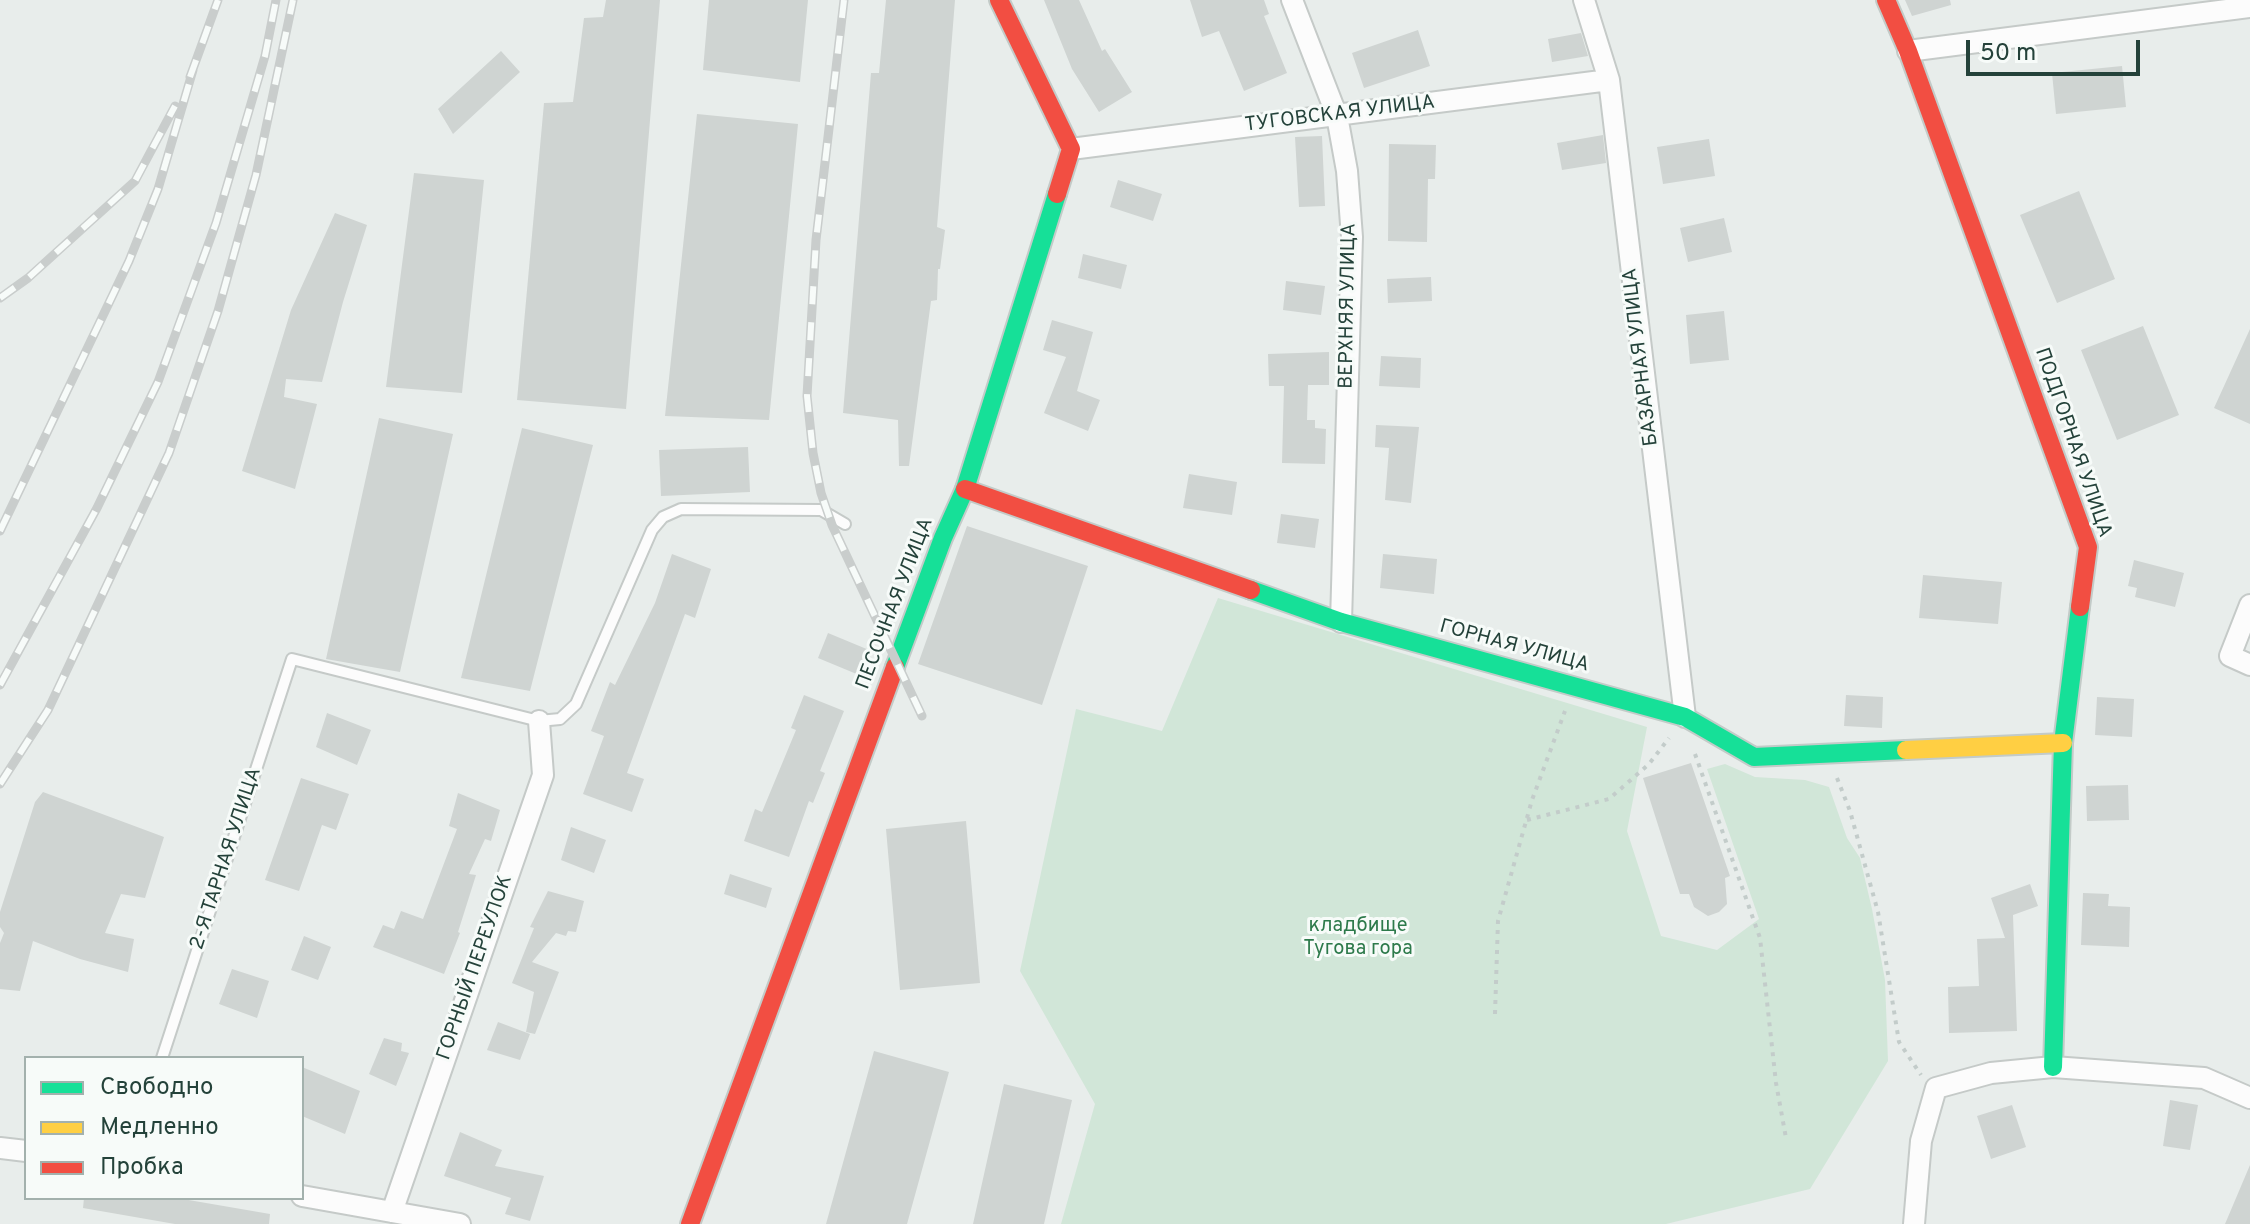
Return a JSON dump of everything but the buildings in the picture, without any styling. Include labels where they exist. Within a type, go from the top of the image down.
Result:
[{"type":"street","points":[[999,0],[1071,149]]},
{"type":"street","name":"ВЕРХНЯЯ УЛИЦА","points":[[1292,0],[1337,116],[1347,171],[1352,237],[1341,622]]},
{"type":"street","name":"БАЗАРНАЯ УЛИЦА","points":[[1584,0],[1609,80],[1685,717]]},
{"type":"street","name":"ПОДГОРНАЯ УЛИЦА","points":[[1886,0],[1908,51],[2088,547],[2063,743],[2053,1067]]},
{"type":"street","points":[[1908,51],[2169,8],[2250,7]]},
{"type":"street","name":"ТУГОВСКАЯ УЛИЦА","points":[[1071,149],[1609,80]]},
{"type":"street","name":"ПЕСОЧНАЯ УЛИЦА","points":[[690,1224],[933,566],[965,489],[1071,149]]},
{"type":"street","name":"ГОРНАЯ УЛИЦА","points":[[965,489],[1341,622],[1685,717],[1754,757],[2063,743]]},
{"type":"street","points":[[2250,605],[2230,656],[2250,665]]},
{"type":"street","name":"ГОРНЫЙ ПЕРЕУЛОК","points":[[392,1212],[543,775],[539,721]]},
{"type":"street","points":[[1914,1224],[1921,1141],[1936,1088],[1991,1073],[2053,1067],[2204,1078],[2250,1098]]},
{"type":"street","points":[[0,1148],[24,1151]]},
{"type":"street","points":[[304,1196],[460,1224]]},
{"type":"lane","points":[[539,721],[560,719],[576,704],[652,530],[663,517],[681,509],[821,510],[845,524]]},
{"type":"lane","name":"2-Я ТАРНАЯ УЛИЦА","points":[[163,1056],[292,659],[539,721]]},
{"type":"path","points":[[1495,1014],[1498,921],[1527,820],[1572,685]]},
{"type":"path","points":[[1527,820],[1609,799],[1649,764],[1685,717]]},
{"type":"path","points":[[1685,717],[1695,754],[1760,938],[1776,1083],[1786,1138]]},
{"type":"path","points":[[1827,754],[1850,811],[1878,912],[1899,1042],[1928,1086],[1936,1088]]},
{"type":"green space","name":"кладбище Тугова гора","points":[[1218,598],[1647,727],[1627,831],[1661,936],[1717,950],[1759,919],[1707,769],[1725,764],[1755,777],[1805,780],[1829,787],[1847,838],[1860,858],[1872,909],[1885,980],[1888,1061],[1810,1189],[1666,1224],[1061,1224],[1095,1104],[1020,971],[1076,709],[1162,731]]},
{"type":"railway","points":[[190,77],[218,0]]},
{"type":"railway","points":[[0,685],[97,508],[158,382],[216,223],[265,56],[276,0]]},
{"type":"railway","points":[[0,784],[48,710],[169,453],[218,311],[256,175],[293,0]]},
{"type":"railway","points":[[844,0],[816,240],[807,396],[813,453],[821,493],[832,525],[922,716]]},
{"type":"railway","points":[[0,531],[129,261],[158,189],[193,70]]},
{"type":"railway","points":[[0,298],[28,278],[135,181],[175,106]]},
{"type":"traffic: fast","points":[[895,667],[943,538],[965,489],[1057,194]]},
{"type":"traffic: fast","points":[[1251,590],[1341,622],[1685,717],[1754,757],[1906,750]]},
{"type":"traffic: fast","points":[[2053,1067],[2063,743],[2080,607]]},
{"type":"traffic: slow","points":[[1906,750],[2063,743]]},
{"type":"traffic: jam","points":[[999,0],[1071,149],[1057,194]]},
{"type":"traffic: jam","points":[[1886,0],[1908,51],[2088,547],[2080,607]]},
{"type":"traffic: jam","points":[[965,489],[1251,590]]},
{"type":"traffic: jam","points":[[690,1224],[895,667]]}]
